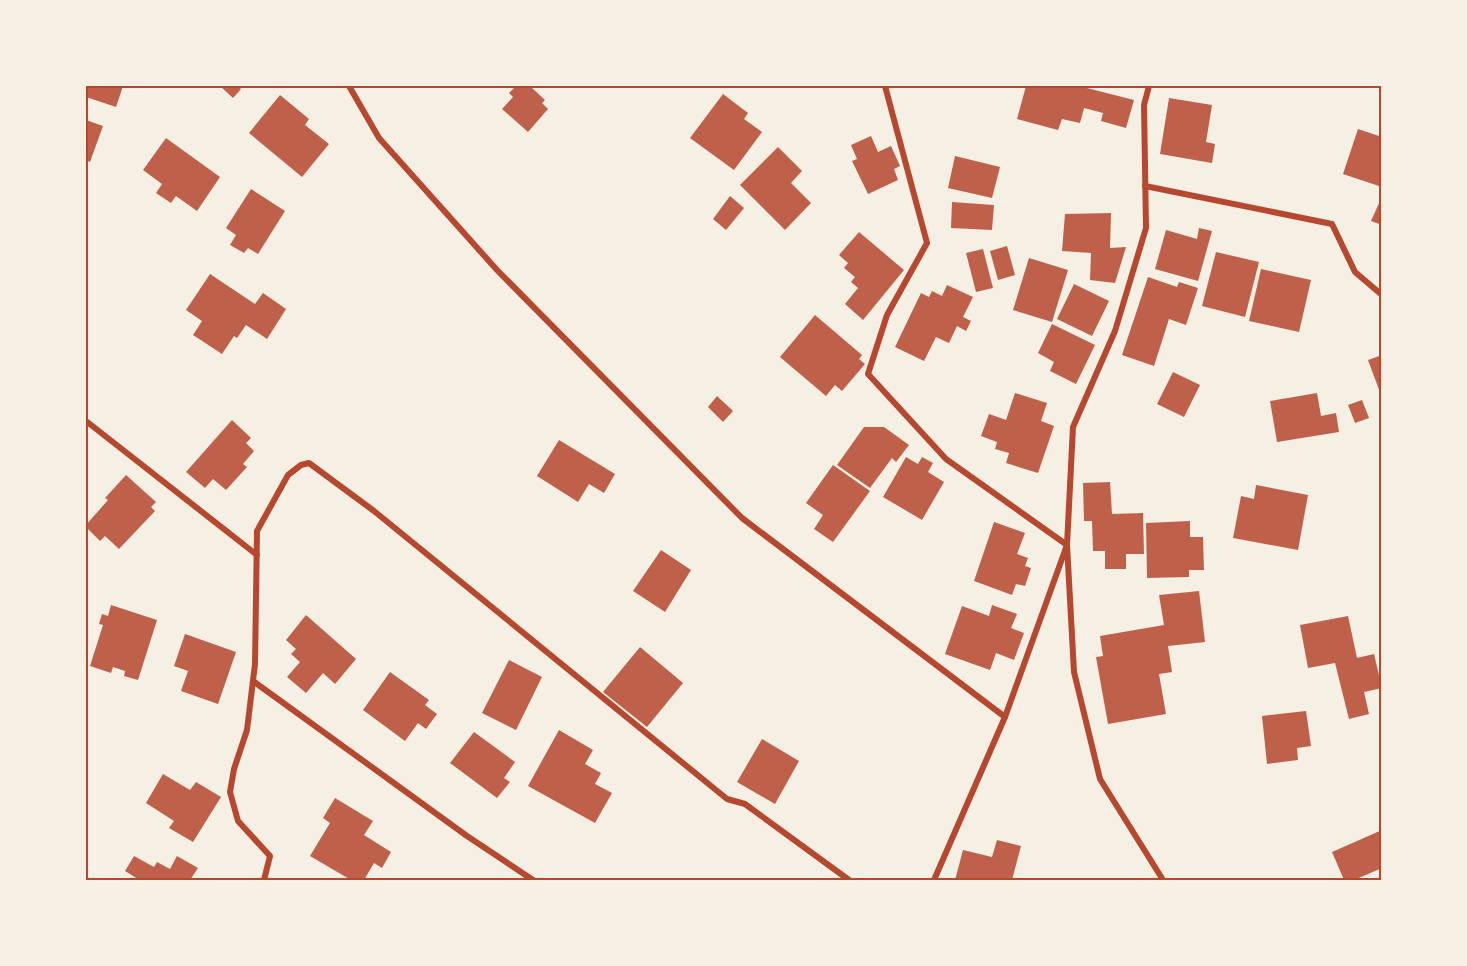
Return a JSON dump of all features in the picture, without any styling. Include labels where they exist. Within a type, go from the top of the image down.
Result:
[{"type":"street","points":[[348,86],[379,138],[497,270],[742,518],[1005,717]]},
{"type":"street","points":[[885,86],[927,243],[887,315],[868,374],[946,459],[1067,545]]},
{"type":"street","points":[[1149,86],[1144,105],[1146,228],[1115,331],[1073,427],[1067,545],[1074,672],[1100,779],[1162,880]]},
{"type":"street","points":[[1145,186],[1332,224],[1355,272],[1382,295]]},
{"type":"street","points":[[86,421],[256,555]]},
{"type":"street","points":[[264,880],[270,856],[238,821],[230,792],[234,769],[247,729],[255,664],[257,531],[288,475],[301,465],[309,463],[374,511],[727,799],[745,804],[849,880]]},
{"type":"street","points":[[934,880],[1005,717],[1067,545]]},
{"type":"street","points":[[253,681],[467,836],[532,880]]},
{"type":"building","points":[[86,86],[123,86],[116,107],[86,97]]},
{"type":"building","points":[[220,86],[238,86],[241,89],[233,98]]},
{"type":"building","points":[[516,86],[532,88],[545,100],[542,103],[548,109],[528,132],[502,109],[513,97],[509,93]]},
{"type":"building","points":[[1026,86],[1079,86],[1134,100],[1126,128],[1101,121],[1103,113],[1084,108],[1080,123],[1062,119],[1058,130],[1017,119]]},
{"type":"building","points":[[723,94],[748,113],[744,119],[762,132],[734,170],[690,138]]},
{"type":"building","points":[[280,95],[309,119],[305,125],[329,144],[302,177],[249,133]]},
{"type":"building","points":[[1169,98],[1212,105],[1206,142],[1215,144],[1212,163],[1160,154]]},
{"type":"building","points":[[86,120],[103,126],[90,162],[86,160]]},
{"type":"building","points":[[1358,129],[1382,137],[1382,187],[1343,174]]},
{"type":"building","points":[[871,136],[878,152],[891,146],[900,166],[894,169],[898,180],[868,194],[852,161],[857,159],[851,145]]},
{"type":"building","points":[[166,138],[220,177],[197,211],[176,196],[171,203],[156,193],[162,184],[143,170]]},
{"type":"building","points":[[778,147],[802,171],[791,183],[811,203],[785,230],[740,185]]},
{"type":"building","points":[[955,156],[1000,167],[992,198],[948,188]]},
{"type":"building","points":[[251,189],[285,211],[258,254],[248,248],[244,253],[230,245],[236,235],[226,228]]},
{"type":"building","points":[[730,196],[744,208],[726,230],[713,219]]},
{"type":"building","points":[[1380,201],[1382,202],[1382,225],[1371,221]]},
{"type":"building","points":[[952,202],[994,205],[992,230],[951,228]]},
{"type":"building","points":[[1111,213],[1110,248],[1126,247],[1115,283],[1090,280],[1091,253],[1062,251],[1065,214]]},
{"type":"building","points":[[1199,228],[1212,231],[1198,281],[1155,269],[1166,230],[1197,239]]},
{"type":"building","points":[[859,232],[904,270],[863,320],[845,304],[858,288],[851,282],[855,277],[844,268],[848,263],[839,255]]},
{"type":"building","points":[[1007,246],[1015,275],[998,280],[990,251]]},
{"type":"building","points":[[983,249],[993,288],[976,292],[966,253]]},
{"type":"building","points":[[1216,252],[1259,262],[1245,317],[1202,306]]},
{"type":"building","points":[[1029,258],[1068,270],[1052,322],[1013,310]]},
{"type":"building","points":[[1261,269],[1311,280],[1299,332],[1249,321]]},
{"type":"building","points":[[210,274],[255,304],[263,293],[286,309],[267,339],[246,325],[237,338],[234,336],[222,354],[193,335],[202,321],[186,310]]},
{"type":"building","points":[[1148,277],[1177,287],[1179,282],[1198,288],[1186,325],[1169,319],[1154,366],[1122,355]]},
{"type":"building","points":[[1074,284],[1109,301],[1092,336],[1057,319]]},
{"type":"building","points":[[947,285],[973,297],[963,317],[971,321],[966,331],[957,326],[949,343],[936,337],[924,361],[895,347],[921,293],[929,297],[932,291],[942,296]]},
{"type":"building","points":[[815,315],[862,355],[859,359],[865,364],[842,391],[835,385],[826,396],[780,357]]},
{"type":"building","points":[[1052,324],[1095,345],[1076,384],[1050,371],[1054,362],[1038,353]]},
{"type":"building","points":[[1382,355],[1382,395],[1381,395],[1368,360]]},
{"type":"building","points":[[1173,372],[1200,385],[1184,417],[1157,404]]},
{"type":"building","points":[[1015,393],[1047,403],[1041,421],[1054,426],[1038,473],[1006,463],[1009,453],[995,449],[997,442],[981,436],[989,414],[1006,420]]},
{"type":"building","points":[[1317,393],[1321,416],[1336,413],[1339,432],[1277,442],[1270,401]]},
{"type":"building","points":[[717,396],[733,411],[723,422],[708,407]]},
{"type":"building","points":[[1362,400],[1369,418],[1355,423],[1348,405]]},
{"type":"building","points":[[232,420],[251,438],[246,443],[254,451],[243,464],[247,467],[226,490],[213,479],[205,488],[186,472]]},
{"type":"building","points":[[864,427],[884,427],[909,445],[896,462],[892,458],[870,488],[837,465]]},
{"type":"building","points":[[559,440],[615,474],[604,493],[589,484],[578,502],[537,476]]},
{"type":"building","points":[[906,457],[918,464],[922,457],[933,463],[928,472],[944,482],[922,520],[883,497]]},
{"type":"building","points":[[833,465],[870,491],[833,542],[814,529],[823,515],[806,503]]},
{"type":"building","points":[[126,475],[156,502],[151,507],[155,511],[119,549],[105,536],[100,541],[86,525],[108,500],[105,498]]},
{"type":"building","points":[[1110,482],[1112,514],[1143,513],[1144,554],[1126,554],[1126,569],[1105,569],[1105,551],[1093,551],[1092,521],[1084,521],[1083,483]]},
{"type":"building","points":[[1256,485],[1308,495],[1298,550],[1233,538],[1241,496],[1254,499]]},
{"type":"building","points":[[1190,521],[1190,537],[1203,537],[1204,570],[1189,570],[1189,577],[1147,578],[1146,523]]},
{"type":"building","points":[[994,522],[1025,533],[1017,554],[1028,558],[1025,566],[1031,568],[1025,586],[1016,584],[1012,595],[974,581]]},
{"type":"building","points":[[661,550],[691,570],[665,612],[633,591]]},
{"type":"building","points":[[1199,591],[1205,642],[1168,646],[1172,672],[1159,674],[1166,714],[1108,724],[1096,657],[1103,656],[1100,636],[1164,625],[1159,595]]},
{"type":"building","points":[[111,605],[157,620],[138,680],[124,676],[125,671],[113,667],[111,673],[90,666],[103,625],[99,624],[102,614],[108,616]]},
{"type":"building","points":[[992,605],[1017,614],[1011,628],[1024,633],[1014,660],[996,653],[990,670],[945,654],[962,606],[989,616]]},
{"type":"building","points":[[306,615],[356,659],[335,684],[323,673],[306,693],[287,677],[300,662],[291,654],[296,649],[286,640]]},
{"type":"building","points":[[1348,616],[1357,658],[1374,654],[1382,688],[1364,692],[1369,714],[1349,719],[1335,663],[1308,668],[1300,625]]},
{"type":"building","points":[[185,634],[236,652],[218,704],[181,691],[188,671],[174,666]]},
{"type":"building","points":[[640,647],[683,683],[647,727],[603,692]]},
{"type":"building","points":[[509,660],[542,677],[516,730],[482,713]]},
{"type":"building","points":[[390,672],[429,700],[425,705],[437,714],[426,729],[418,723],[405,741],[363,710]]},
{"type":"building","points":[[1306,711],[1311,746],[1297,748],[1298,760],[1267,764],[1262,716]]},
{"type":"building","points":[[559,730],[593,750],[585,764],[601,773],[595,784],[612,793],[595,823],[528,786]]},
{"type":"building","points":[[474,732],[515,762],[504,778],[510,782],[497,798],[450,763]]},
{"type":"building","points":[[762,739],[799,761],[775,804],[737,782]]},
{"type":"building","points":[[163,774],[190,790],[196,782],[221,797],[193,842],[169,828],[174,821],[146,803]]},
{"type":"building","points":[[335,798],[373,821],[364,835],[391,852],[382,868],[374,863],[364,880],[351,880],[310,856],[330,823],[323,818]]},
{"type":"building","points":[[1382,830],[1382,868],[1354,880],[1344,880],[1332,852]]},
{"type":"building","points":[[997,840],[1021,846],[1012,880],[955,880],[963,850],[992,857]]},
{"type":"building","points":[[134,856],[154,867],[157,862],[170,869],[177,856],[198,868],[190,880],[137,880],[125,871]]}]
